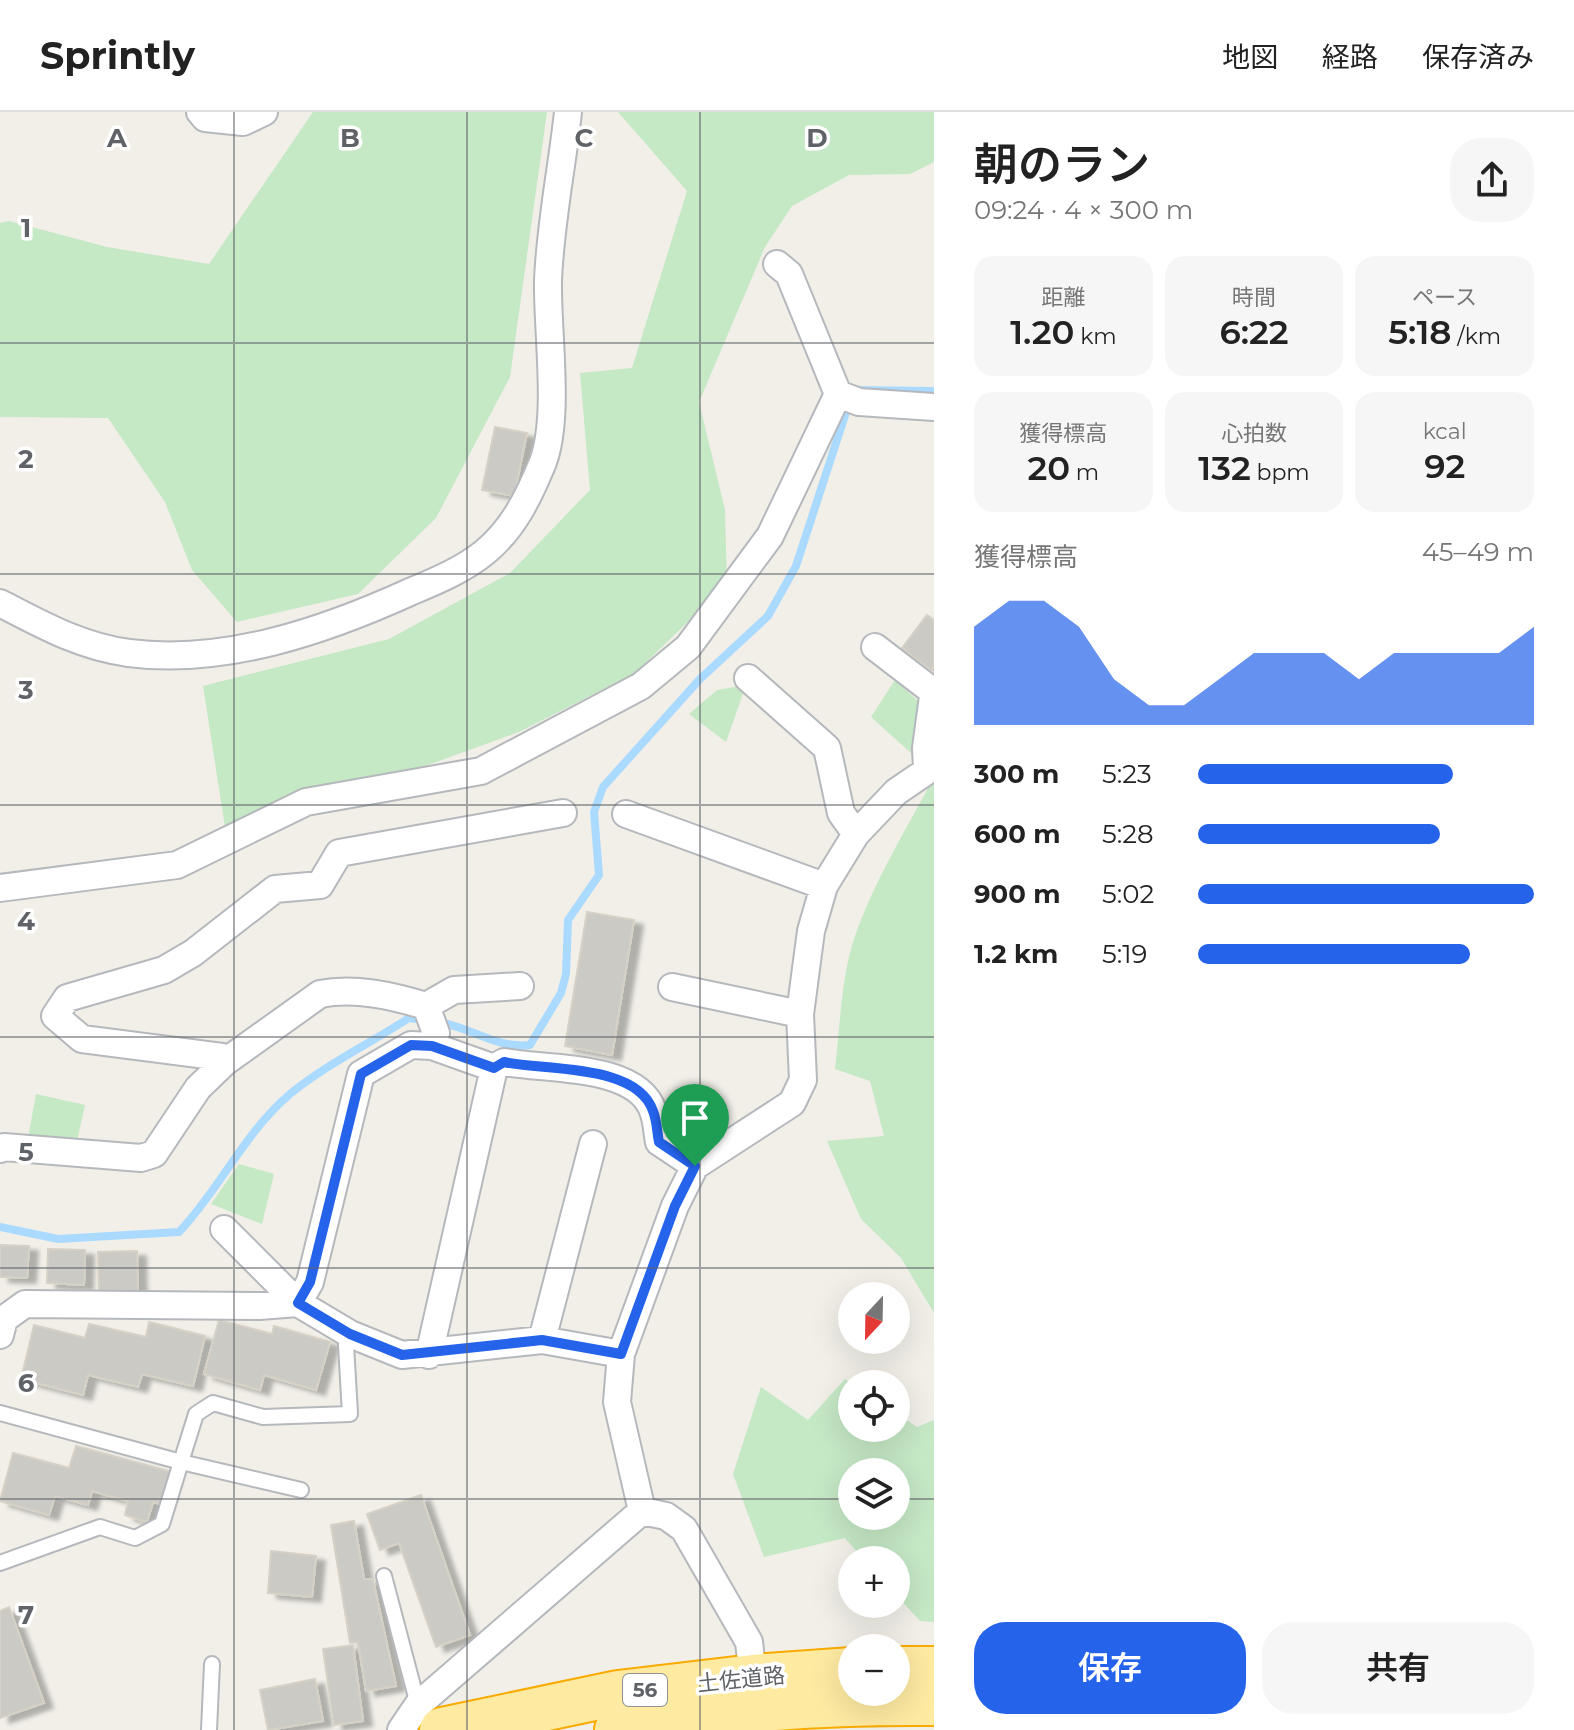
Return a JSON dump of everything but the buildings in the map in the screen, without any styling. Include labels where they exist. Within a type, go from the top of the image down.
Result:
[{"type":"highway","name":"土佐道路","points":[[430,1717],[618,1693],[767,1705],[838,1676]]},
{"type":"highway","name":"土佐道路","points":[[617,1730],[767,1705],[919,1695]]},
{"type":"street","points":[[200,112],[205,118],[243,122],[264,112]]},
{"type":"street","points":[[0,603],[74,641],[129,653],[192,654],[267,643],[357,616],[453,573],[485,552],[518,518],[544,458],[550,410],[548,278],[568,112]]},
{"type":"street","points":[[777,264],[789,274],[838,394],[859,402],[934,407]]},
{"type":"street","points":[[0,888],[177,865],[306,802],[481,771],[641,686],[688,647],[770,536],[838,394]]},
{"type":"street","points":[[642,1511],[617,1402],[621,1354],[675,1206],[695,1166],[792,1103],[803,1080],[800,1014],[811,931],[824,886],[856,834],[896,792],[931,768],[933,690],[875,647]]},
{"type":"street","points":[[748,678],[827,748],[841,813],[856,834]]},
{"type":"street","points":[[225,1062],[222,1057],[82,1039],[55,1016],[67,998],[164,970],[193,953],[275,889],[320,885],[339,853],[563,813]]},
{"type":"street","points":[[626,814],[824,886]]},
{"type":"street","points":[[298,1303],[310,1282],[361,1074],[411,1045],[431,1024],[454,990],[520,986]]},
{"type":"street","points":[[672,987],[800,1014]]},
{"type":"street","points":[[0,1149],[141,1158],[154,1154],[198,1088],[225,1062],[320,994],[337,991],[398,997],[494,1068]]},
{"type":"street","points":[[429,1355],[494,1068],[504,1062],[592,1072],[616,1079],[638,1090],[653,1108],[659,1142],[695,1166]]},
{"type":"street","points":[[542,1340],[593,1144]]},
{"type":"street","points":[[224,1229],[298,1303],[350,1334],[402,1355],[429,1355],[476,1346],[542,1340],[621,1354]]},
{"type":"street","points":[[0,1335],[4,1319],[25,1304],[259,1306],[298,1303]]},
{"type":"street","points":[[642,1511],[666,1516],[684,1529],[749,1642],[767,1705]]},
{"type":"street","points":[[401,1730],[430,1717],[642,1511]]},
{"type":"lane","points":[[0,1563],[100,1527],[135,1538],[162,1524],[196,1414],[213,1403],[263,1417],[350,1414],[346,1345],[350,1334]]},
{"type":"lane","points":[[0,1413],[181,1462],[301,1490]]},
{"type":"lane","points":[[384,1576],[430,1717]]},
{"type":"lane","points":[[209,1730],[212,1664]]},
{"type":"green space","points":[[313,112],[547,112],[510,377],[436,518],[358,594],[237,622],[192,570],[165,502],[108,418],[0,417],[0,223],[9,221],[107,247],[209,264]]},
{"type":"green space","points":[[618,112],[934,112],[934,162],[910,174],[849,175],[792,206],[765,247],[699,402],[725,510],[727,584],[635,673],[519,732],[417,769],[297,795],[225,827],[203,686],[389,639],[510,573],[590,490],[580,373],[632,368],[687,191]]},
{"type":"green space","points":[[895,680],[919,702],[912,754],[871,717]]},
{"type":"green space","points":[[746,685],[726,742],[689,714],[717,690]]},
{"type":"green space","points":[[934,777],[934,1313],[901,1258],[861,1219],[827,1141],[884,1136],[870,1081],[835,1069],[844,987],[854,939],[871,898]]},
{"type":"green space","points":[[36,1094],[85,1105],[77,1141],[28,1138]]},
{"type":"green space","points":[[239,1164],[274,1174],[262,1224],[211,1204]]},
{"type":"green space","points":[[761,1387],[808,1420],[838,1387],[838,1442],[910,1442],[910,1422],[917,1427],[934,1420],[934,1622],[920,1621],[910,1610],[910,1546],[852,1546],[845,1538],[764,1557],[733,1474]]},
{"type":"waterway","points":[[853,390],[934,391]]},
{"type":"waterway","points":[[438,1022],[506,1044],[530,1045],[561,993],[566,974],[568,920],[599,875],[594,812],[603,787],[700,679],[768,616],[796,566],[849,403]]},
{"type":"waterway","points":[[0,1227],[58,1239],[179,1232],[245,1143],[290,1094],[409,1018],[424,1020]]},
{"type":"route","points":[[411,1045],[432,1046],[494,1068],[504,1062],[535,1068],[592,1072],[616,1079],[638,1090],[653,1108],[659,1142],[675,1156],[695,1166],[675,1206],[621,1354],[542,1340],[476,1346],[429,1355],[402,1355],[350,1334],[298,1303],[310,1282],[361,1074],[411,1045]]}]
